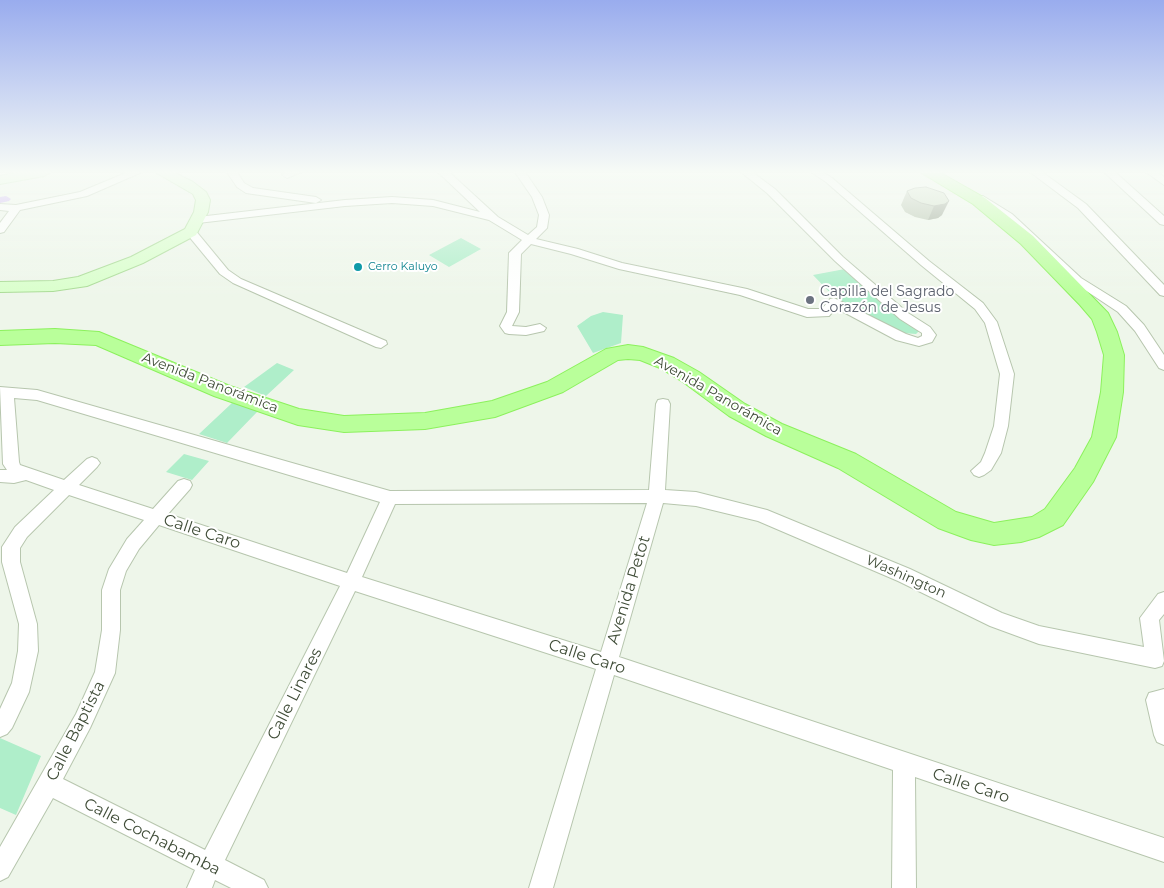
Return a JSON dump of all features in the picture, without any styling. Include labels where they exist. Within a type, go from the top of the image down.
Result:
[{"type":"main road","name":"Avenida Panorámica","points":[[0,338],[56,336],[99,338],[230,394],[298,417],[344,424],[425,421],[496,409],[556,387],[595,362],[613,354],[628,352],[643,354],[667,363],[691,377],[737,410],[774,430],[847,461],[947,520],[971,529],[994,534],[1021,531],[1039,526],[1054,517],[1084,475],[1104,437],[1112,392],[1114,355],[1100,317],[1069,276],[996,213]]},
{"type":"street","points":[[0,230],[12,213]]},
{"type":"street","points":[[194,226],[198,213]]},
{"type":"street","points":[[0,287],[53,286],[81,282],[137,260],[194,226],[276,213]]},
{"type":"street","points":[[474,213],[494,218]]},
{"type":"street","points":[[489,213],[528,240],[574,251],[619,266],[742,292],[807,313],[825,313],[834,302],[901,337],[919,342],[927,339],[930,335],[926,330],[898,310],[839,259],[794,213]]},
{"type":"street","points":[[540,328],[526,331],[509,330],[506,326],[513,312],[514,253],[542,228],[543,213]]},
{"type":"street","points":[[867,213],[980,306],[991,322],[1007,374],[1001,426],[993,453],[986,466],[979,471]]},
{"type":"street","points":[[1089,213],[1164,292]]},
{"type":"street","points":[[1155,213],[1164,222]]},
{"type":"street","points":[[194,226],[224,272],[237,281],[381,344]]},
{"type":"street","points":[[1069,276],[1122,309],[1140,328],[1164,365]]},
{"type":"street","points":[[4,392],[12,471]]},
{"type":"street","name":"Washington","points":[[4,392],[37,395],[390,498],[657,496],[696,500],[761,514],[904,575],[1006,623],[1040,635],[1155,659],[1149,618],[1164,600]]},
{"type":"street","name":"Avenida Petot","points":[[540,888],[657,496],[663,404]]},
{"type":"street","points":[[0,727],[5,722],[22,684],[28,651],[28,624],[11,562],[11,547],[21,532],[92,462]]},
{"type":"street","name":"Calle Caro","points":[[12,471],[67,487],[351,582],[607,663],[1164,850]]},
{"type":"street","name":"Calle Baptista","points":[[0,869],[83,721],[104,673],[111,630],[110,590],[118,569],[133,544],[184,484]]},
{"type":"street","name":"Calle Linares","points":[[199,888],[351,582],[390,498]]},
{"type":"street","points":[[1164,699],[1156,700],[1164,734]]},
{"type":"street","points":[[904,764],[904,888]]},
{"type":"street","name":"Calle Cochabamba","points":[[48,784],[256,888]]},
{"type":"green space","points":[[461,238],[481,249],[449,267],[429,255]]},
{"type":"green space","points":[[845,269],[895,314],[919,331],[916,334],[903,333],[837,300],[813,275]]},
{"type":"green space","points":[[603,312],[623,315],[621,343],[593,353],[577,326],[591,316]]},
{"type":"green space","points":[[277,363],[294,370],[266,396],[244,387]]},
{"type":"green space","points":[[232,403],[258,411],[227,443],[199,434]]},
{"type":"green space","points":[[184,454],[209,461],[192,480],[166,472]]},
{"type":"green space","points":[[0,738],[41,756],[16,815],[0,808]]},
{"type":"place","name":"Cerro Kaluyo","points":[[358,267]]},
{"type":"place","name":"Capilla del Sagrado Corazón de Jesus","points":[[810,300]]}]
